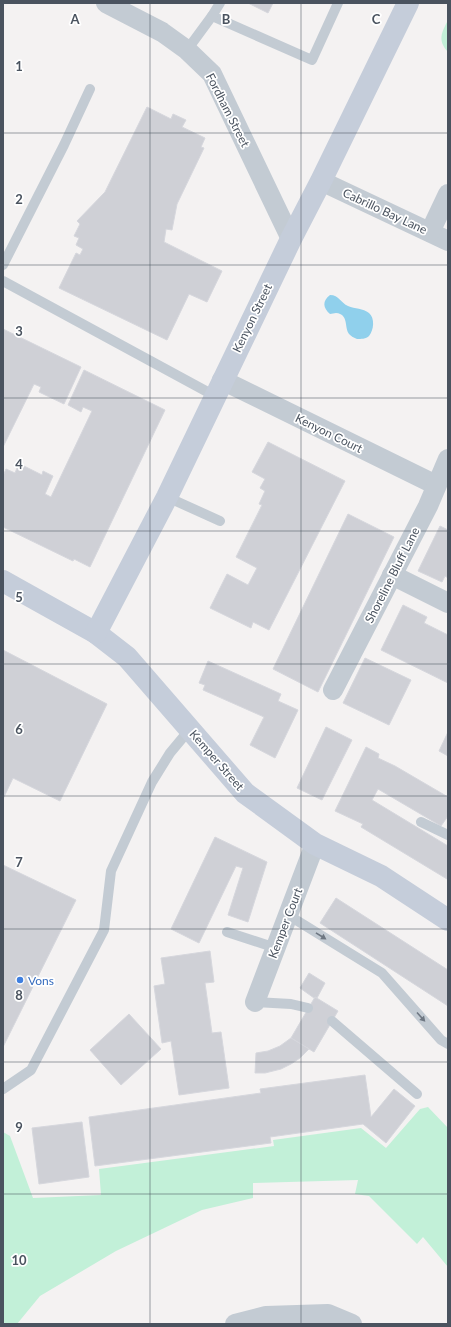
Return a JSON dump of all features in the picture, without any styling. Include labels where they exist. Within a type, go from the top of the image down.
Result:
[{"type":"street","name":"Fordham Street","points":[[106,3],[162,32],[187,50],[212,74],[291,239]]},
{"type":"street","name":"Kenyon Street","points":[[96,633],[167,497],[291,239],[408,3]]},
{"type":"street","name":"Cabrillo Bay Lane","points":[[321,181],[448,241]]},
{"type":"street","points":[[430,232],[448,194]]},
{"type":"street","name":"Kenyon Court","points":[[219,388],[436,485]]},
{"type":"street","name":"Shoreline Bluff Lane","points":[[333,690],[428,506],[448,459]]},
{"type":"street","points":[[392,575],[448,603]]},
{"type":"street","name":"Kemper Street","points":[[3,581],[96,633],[127,657],[245,793],[315,844],[380,876],[448,920]]},
{"type":"street","name":"Kemper Court","points":[[255,1002],[315,844]]},
{"type":"street","points":[[235,1324],[266,1316],[328,1314],[352,1324]]},
{"type":"lane","points":[[187,50],[220,3]]},
{"type":"lane","points":[[212,16],[312,60],[338,3]]},
{"type":"lane","points":[[3,265],[61,152],[90,89]]},
{"type":"lane","points":[[3,281],[219,388]]},
{"type":"lane","points":[[167,497],[220,521]]},
{"type":"lane","points":[[3,1088],[31,1070],[104,930],[111,871],[152,782],[170,753],[190,729]]},
{"type":"lane","points":[[421,822],[448,835]]},
{"type":"lane","points":[[288,915],[382,973],[441,1040],[448,1044]]},
{"type":"lane","points":[[227,932],[276,948]]},
{"type":"lane","points":[[255,1002],[291,1004],[308,1008]]},
{"type":"lane","points":[[332,1021],[416,1094]]},
{"type":"green space","points":[[448,20],[448,52],[443,44],[442,32]]},
{"type":"green space","points":[[428,1107],[448,1128],[448,1267],[423,1237],[417,1244],[369,1196],[355,1194],[358,1180],[253,1183],[253,1198],[202,1210],[116,1251],[40,1296],[17,1324],[3,1324],[3,1132],[10,1136],[33,1198],[101,1195],[99,1169],[274,1146],[273,1140],[361,1128],[386,1148],[420,1109]]},
{"type":"water","points":[[330,295],[336,296],[348,306],[364,310],[371,315],[373,324],[372,331],[369,336],[362,339],[354,338],[349,334],[345,318],[343,316],[336,313],[330,314],[328,312],[324,304],[327,297]]},
{"type":"building","points":[[248,3],[273,3],[268,13]]},
{"type":"building","points":[[147,107],[171,119],[173,114],[186,120],[182,127],[205,138],[201,147],[204,148],[177,204],[172,230],[166,229],[164,242],[222,271],[207,302],[189,294],[167,340],[59,288],[76,253],[80,255],[83,249],[76,245],[79,238],[74,236],[80,224],[77,221],[105,192]]},
{"type":"building","points":[[3,329],[81,367],[64,404],[39,392],[41,387],[34,384],[3,447]]},
{"type":"building","points":[[84,370],[165,410],[90,567],[74,559],[73,561],[3,527],[3,476],[6,469],[15,473],[17,468],[22,470],[24,466],[42,475],[43,471],[53,476],[45,494],[51,497],[92,411],[83,407],[81,412],[68,405]]},
{"type":"building","points":[[268,442],[345,481],[269,630],[253,622],[251,628],[210,608],[227,574],[248,585],[257,568],[236,557],[262,505],[259,504],[265,491],[260,488],[265,479],[252,472]]},
{"type":"building","points":[[348,514],[394,537],[318,692],[273,669]]},
{"type":"building","points":[[440,526],[448,530],[448,578],[445,576],[442,582],[418,571]]},
{"type":"building","points":[[403,605],[427,617],[424,623],[448,635],[448,683],[381,650]]},
{"type":"building","points":[[3,650],[107,704],[60,801],[13,778],[3,799]]},
{"type":"building","points":[[365,658],[411,680],[389,725],[343,703]]},
{"type":"building","points":[[208,661],[281,694],[278,701],[298,710],[275,758],[250,745],[264,717],[203,690],[205,685],[199,683]]},
{"type":"building","points":[[326,727],[352,740],[322,800],[297,788]]},
{"type":"building","points":[[448,732],[448,756],[439,751]]},
{"type":"building","points":[[366,747],[379,754],[378,758],[395,766],[448,797],[448,816],[441,826],[378,789],[372,800],[448,846],[447,879],[361,827],[363,824],[335,811]]},
{"type":"building","points":[[215,837],[267,862],[248,922],[228,915],[243,868],[236,866],[199,943],[171,929]]},
{"type":"building","name":"Vons","points":[[3,865],[76,900],[3,1047]]},
{"type":"building","points":[[336,898],[448,970],[448,1006],[320,923]]},
{"type":"building","points":[[210,951],[214,982],[205,983],[212,1033],[221,1032],[229,1088],[179,1095],[171,1041],[162,1043],[154,986],[165,984],[161,958]]},
{"type":"building","points":[[309,973],[325,983],[317,998],[314,998],[300,988]]},
{"type":"building","points":[[315,997],[338,1011],[314,1052],[291,1038]]},
{"type":"building","points":[[129,1014],[161,1049],[121,1085],[90,1050]]},
{"type":"building","points":[[291,1038],[309,1049],[300,1058],[281,1069],[265,1073],[255,1073],[256,1053],[268,1051],[280,1046]]},
{"type":"building","points":[[365,1075],[371,1117],[394,1089],[415,1106],[386,1143],[363,1124],[270,1137],[271,1143],[95,1166],[89,1117],[261,1093],[260,1089]]},
{"type":"building","points":[[82,1122],[89,1177],[39,1184],[32,1128]]},
{"type":"place","name":"Vons","points":[[20,980]]}]
